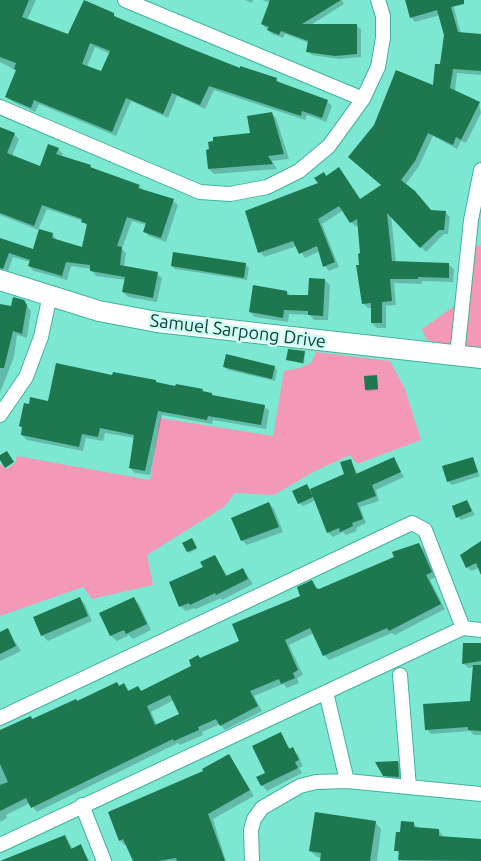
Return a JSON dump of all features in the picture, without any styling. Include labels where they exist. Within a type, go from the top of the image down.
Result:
[{"type":"street","points":[[125,0],[363,99]]},
{"type":"street","points":[[0,107],[200,192],[230,194],[267,187],[299,171],[329,146],[363,99],[378,67],[383,38],[383,16],[378,0]]},
{"type":"street","points":[[457,356],[471,220],[481,170]]},
{"type":"street","name":"Samuel Sarpong Drive","points":[[0,280],[99,310],[157,322],[481,358]]},
{"type":"street","points":[[0,416],[26,377],[40,338],[50,295]]},
{"type":"street","points":[[0,718],[412,523],[424,530],[463,628]]},
{"type":"street","points":[[0,845],[82,804],[463,628],[481,630]]},
{"type":"street","points":[[400,675],[409,787]]},
{"type":"street","points":[[326,692],[347,780]]},
{"type":"street","points":[[252,861],[250,830],[254,819],[262,808],[300,786],[316,782],[347,780],[481,794]]},
{"type":"street","points":[[82,804],[104,861]]},
{"type":"shaded area","points":[[467,244],[481,246],[481,351],[455,348],[427,340],[422,329],[457,304]]},
{"type":"shaded area","points":[[316,352],[390,361],[405,389],[421,440],[357,464],[350,455],[315,471],[274,495],[235,493],[224,507],[147,555],[153,585],[92,599],[83,587],[0,616],[0,464],[6,469],[15,463],[17,456],[150,480],[160,418],[273,436],[284,371],[300,368],[311,363]]},
{"type":"building","points":[[0,0],[29,0],[22,17],[68,34],[84,0],[114,13],[114,16],[187,47],[240,68],[240,66],[277,78],[276,81],[328,100],[322,118],[302,111],[301,116],[209,86],[200,105],[172,93],[163,114],[126,98],[112,132],[34,100],[31,108],[5,97],[16,70],[14,69],[16,63],[0,57]],"holes":[[[90,43],[110,51],[101,71],[82,64]]]},
{"type":"building","points":[[270,0],[341,0],[302,24],[357,24],[357,54],[335,56],[306,52],[308,41],[281,31],[279,35],[267,30],[269,27],[261,24]]},
{"type":"building","points":[[405,0],[464,0],[464,4],[451,7],[458,32],[481,34],[481,71],[453,69],[450,88],[480,102],[461,140],[456,137],[453,145],[428,133],[415,161],[401,180],[415,191],[431,210],[446,211],[444,230],[439,230],[420,248],[387,213],[392,261],[449,263],[449,278],[418,277],[418,279],[390,279],[392,301],[382,302],[382,323],[371,323],[371,303],[362,304],[356,265],[359,265],[358,254],[360,253],[357,219],[350,223],[339,206],[318,219],[335,262],[323,267],[317,246],[299,254],[293,241],[258,253],[245,211],[318,183],[314,178],[324,172],[326,176],[339,167],[360,199],[381,185],[348,157],[374,125],[396,70],[433,85],[435,64],[440,64],[444,35],[437,10],[410,18]]},
{"type":"building","points":[[272,112],[284,154],[268,156],[273,164],[208,169],[206,150],[209,149],[208,142],[213,141],[213,137],[250,133],[247,116]]},
{"type":"building","points":[[0,127],[15,133],[7,153],[40,166],[48,144],[59,148],[56,154],[91,165],[90,167],[140,185],[138,188],[174,199],[161,238],[143,232],[146,223],[127,217],[117,246],[122,247],[120,265],[158,272],[153,298],[122,292],[125,277],[90,271],[90,265],[66,262],[62,276],[28,266],[30,260],[9,253],[3,269],[0,268],[0,238],[33,249],[39,229],[53,233],[52,238],[82,247],[87,224],[81,222],[82,219],[42,205],[34,226],[0,213]]},
{"type":"building","points":[[173,252],[246,263],[244,278],[171,266]]},
{"type":"building","points":[[309,278],[325,279],[323,316],[308,315],[308,311],[284,310],[283,318],[249,312],[253,285],[287,291],[287,295],[308,295]]},
{"type":"building","points":[[13,297],[24,300],[27,305],[22,334],[13,331],[4,368],[0,368],[0,304],[11,306]]},
{"type":"building","points":[[288,349],[305,351],[303,363],[286,360]]},
{"type":"building","points":[[226,354],[275,366],[272,379],[223,367]]},
{"type":"building","points":[[56,363],[112,375],[113,372],[156,380],[156,382],[175,386],[176,384],[203,389],[202,391],[212,393],[212,395],[265,405],[261,425],[208,416],[207,420],[158,411],[145,471],[129,468],[134,435],[100,428],[98,437],[82,434],[79,447],[21,435],[22,427],[19,426],[24,403],[29,404],[30,397],[48,401]]},
{"type":"building","points":[[377,375],[378,389],[365,390],[364,376]]},
{"type":"building","points":[[7,451],[14,462],[5,468],[0,460],[0,455]]},
{"type":"building","points":[[394,457],[401,472],[372,485],[376,496],[357,503],[363,519],[352,523],[353,526],[340,532],[339,528],[327,533],[310,489],[344,474],[340,462],[351,459],[356,474]]},
{"type":"building","points":[[473,457],[478,472],[447,482],[442,466]]},
{"type":"building","points":[[307,484],[313,497],[298,504],[292,491]]},
{"type":"building","points":[[467,500],[472,511],[456,518],[452,506]]},
{"type":"building","points":[[269,502],[279,527],[241,541],[231,518]]},
{"type":"building","points":[[192,538],[197,548],[187,552],[182,543]]},
{"type":"building","points":[[481,541],[481,575],[476,563],[466,568],[460,555]]},
{"type":"building","points":[[419,543],[432,572],[426,575],[441,604],[389,631],[387,628],[323,656],[310,628],[285,640],[298,670],[293,673],[295,678],[281,684],[279,679],[250,691],[258,706],[220,726],[216,719],[198,727],[199,730],[174,741],[173,739],[31,808],[26,798],[0,811],[0,785],[8,782],[0,764],[0,730],[31,716],[32,719],[76,699],[77,701],[117,682],[119,686],[124,683],[128,691],[138,686],[141,691],[191,666],[189,660],[198,655],[200,658],[239,641],[232,624],[300,596],[297,587],[312,580],[316,588],[319,589],[394,557],[392,552]],"holes":[[[170,695],[179,714],[155,725],[147,706]]]},
{"type":"building","points":[[215,555],[226,576],[243,568],[248,579],[216,595],[215,593],[190,605],[189,603],[179,607],[169,582],[203,567],[200,562]]},
{"type":"building","points":[[80,597],[88,616],[41,636],[33,617]]},
{"type":"building","points":[[134,597],[147,624],[126,634],[124,630],[110,636],[99,613]]},
{"type":"building","points":[[8,628],[16,646],[0,654],[0,632]]},
{"type":"building","points":[[463,643],[481,643],[481,661],[462,664]]},
{"type":"building","points":[[473,665],[481,665],[481,731],[468,730],[468,727],[425,730],[423,704],[470,701]]},
{"type":"building","points":[[281,732],[289,749],[293,747],[299,760],[295,762],[298,768],[261,786],[256,777],[265,773],[252,746]]},
{"type":"building","points":[[229,754],[250,790],[208,814],[225,861],[177,861],[176,858],[158,861],[133,861],[123,839],[119,841],[108,812],[203,771],[202,769]]},
{"type":"building","points":[[398,761],[399,777],[383,776],[375,762]]},
{"type":"building","points":[[315,812],[376,821],[370,861],[320,861],[321,853],[309,851]]},
{"type":"building","points":[[401,821],[414,822],[414,827],[439,829],[439,836],[481,839],[481,861],[398,860],[399,851],[394,851],[396,832],[400,832]]},
{"type":"building","points":[[65,835],[71,849],[81,844],[88,861],[0,861]]}]
